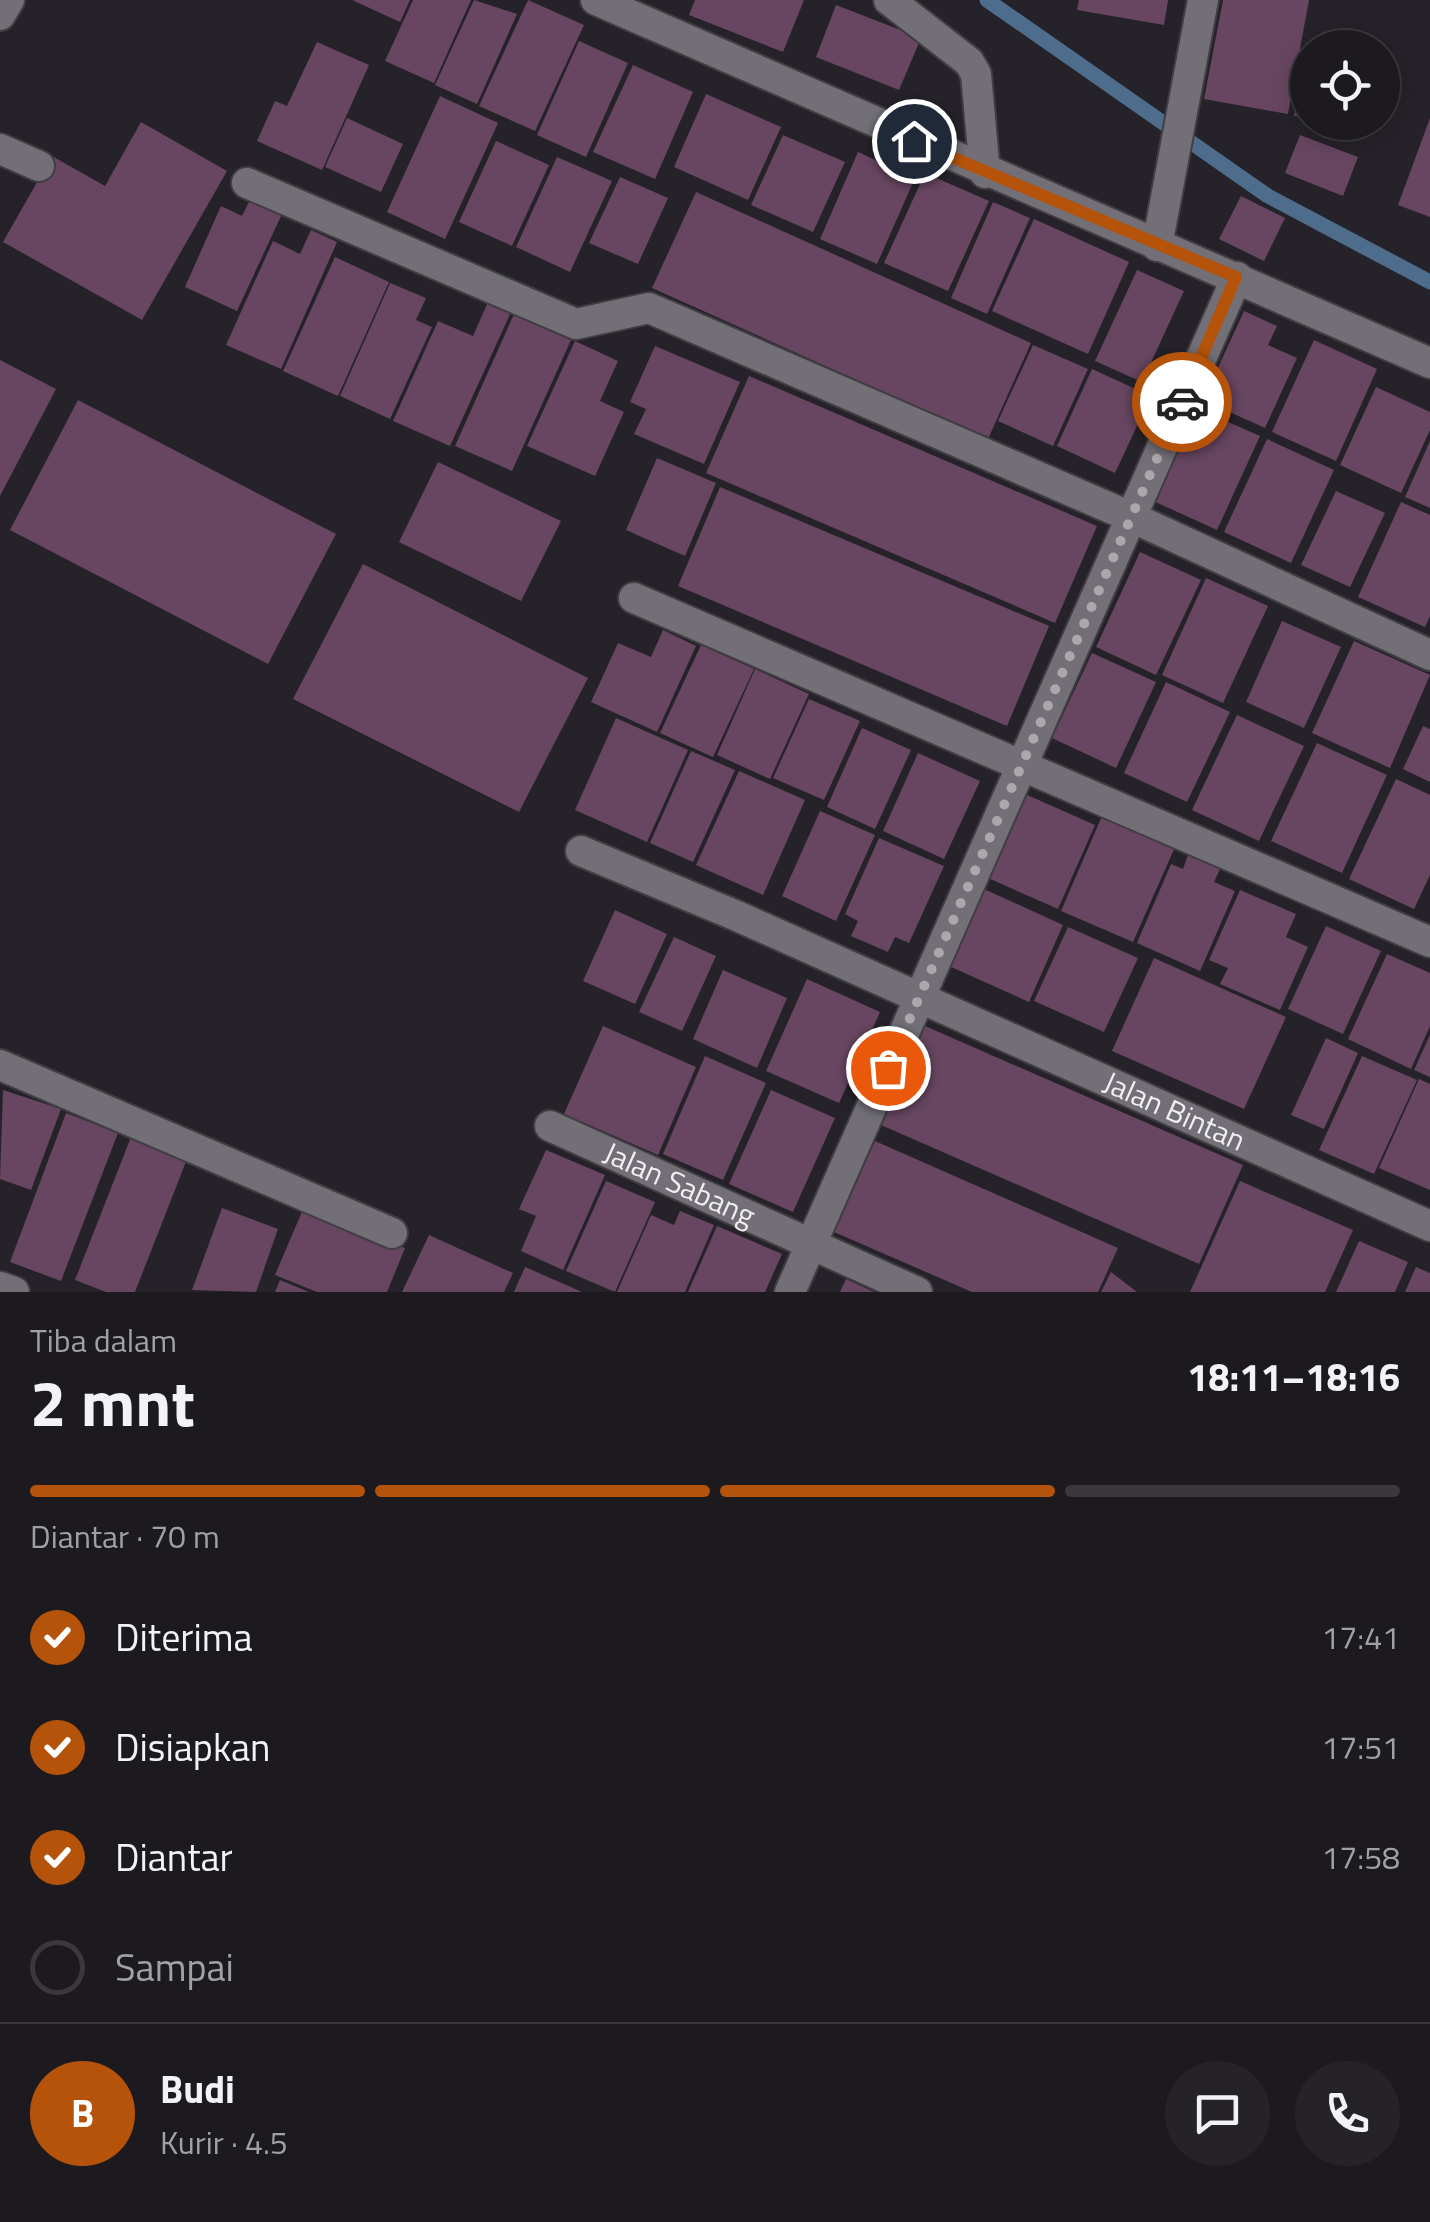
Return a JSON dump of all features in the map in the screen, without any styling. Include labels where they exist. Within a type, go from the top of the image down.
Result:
[{"type":"street","points":[[0,15],[10,0]]},
{"type":"street","points":[[596,0],[985,173],[1430,363]]},
{"type":"street","points":[[889,0],[969,62],[976,74],[985,173]]},
{"type":"street","points":[[1157,246],[1204,0]]},
{"type":"street","points":[[0,149],[39,166]]},
{"type":"street","points":[[247,183],[576,324],[649,308],[1131,516],[1430,655]]},
{"type":"street","points":[[790,1292],[1236,277]]},
{"type":"street","points":[[634,598],[1430,942]]},
{"type":"street","name":"Jalan Bintan","points":[[581,851],[1430,1226]]},
{"type":"street","points":[[0,1065],[392,1233]]},
{"type":"street","name":"Jalan Sabang","points":[[550,1126],[918,1292]]},
{"type":"street","points":[[0,1286],[14,1292]]},
{"type":"building","points":[[352,0],[410,0],[400,22]]},
{"type":"building","points":[[413,0],[471,0],[434,83],[385,61]]},
{"type":"building","points":[[474,0],[517,14],[477,104],[435,85]]},
{"type":"building","points":[[528,0],[584,25],[535,131],[479,106]]},
{"type":"building","points":[[695,0],[804,0],[783,52],[689,15]]},
{"type":"building","points":[[1079,0],[1168,0],[1164,25],[1077,10]]},
{"type":"building","points":[[1223,0],[1309,0],[1303,30],[1290,30],[1288,114],[1204,99]]},
{"type":"building","points":[[836,5],[921,38],[899,90],[816,57]]},
{"type":"building","points":[[579,41],[628,63],[586,157],[537,135]]},
{"type":"building","points":[[317,42],[369,65],[322,170],[257,141],[275,101],[287,106]]},
{"type":"building","points":[[633,65],[693,92],[655,179],[593,152]]},
{"type":"building","points":[[706,94],[781,127],[748,200],[674,167]]},
{"type":"building","points":[[440,96],[498,123],[445,239],[387,212]]},
{"type":"building","points":[[347,118],[403,144],[381,192],[325,167]]},
{"type":"building","points":[[1430,118],[1430,217],[1398,205]]},
{"type":"building","points":[[141,122],[227,171],[142,320],[3,242],[52,156],[105,186]]},
{"type":"building","points":[[783,135],[845,162],[813,232],[751,205]]},
{"type":"building","points":[[1298,140],[1313,140],[1358,157],[1343,196],[1285,173]]},
{"type":"building","points":[[496,141],[549,165],[512,246],[459,222]]},
{"type":"building","points":[[858,152],[915,178],[877,264],[820,239]]},
{"type":"building","points":[[557,157],[612,181],[570,272],[516,247]]},
{"type":"building","points":[[925,173],[989,201],[948,291],[884,263]]},
{"type":"building","points":[[620,177],[668,198],[638,264],[589,243]]},
{"type":"building","points":[[696,192],[1031,343],[988,439],[652,288]]},
{"type":"building","points":[[1241,196],[1285,218],[1264,261],[1219,239]]},
{"type":"building","points":[[250,200],[282,214],[237,311],[185,287],[221,206],[242,216]]},
{"type":"building","points":[[993,202],[1030,218],[987,314],[951,298]]},
{"type":"building","points":[[1034,219],[1129,262],[1088,354],[992,311]]},
{"type":"building","points":[[311,230],[337,242],[281,369],[226,345],[273,241],[300,254]]},
{"type":"building","points":[[335,257],[389,282],[338,396],[283,371]]},
{"type":"building","points":[[1137,270],[1184,291],[1142,382],[1095,361]]},
{"type":"building","points":[[390,283],[426,298],[416,320],[432,327],[390,419],[340,396]]},
{"type":"building","points":[[488,302],[511,312],[450,446],[393,421],[438,321],[473,336]]},
{"type":"building","points":[[1244,311],[1277,326],[1268,345],[1297,358],[1265,428],[1203,400]]},
{"type":"building","points":[[514,314],[571,340],[512,471],[455,446]]},
{"type":"building","points":[[1314,340],[1377,369],[1336,461],[1272,432]]},
{"type":"building","points":[[575,341],[618,361],[600,401],[624,412],[595,476],[527,446]]},
{"type":"building","points":[[1033,345],[1088,369],[1053,446],[998,421]]},
{"type":"building","points":[[655,346],[740,382],[704,464],[634,434],[646,409],[630,402]]},
{"type":"building","points":[[0,360],[56,389],[0,496]]},
{"type":"building","points":[[1092,369],[1151,396],[1115,473],[1057,446]]},
{"type":"building","points":[[749,376],[1097,526],[1055,623],[706,473]]},
{"type":"building","points":[[1376,387],[1430,412],[1430,430],[1401,493],[1340,465]]},
{"type":"building","points":[[78,400],[336,534],[268,664],[10,530]]},
{"type":"building","points":[[1194,407],[1260,436],[1217,530],[1151,500]]},
{"type":"building","points":[[1267,439],[1334,470],[1291,563],[1224,532]]},
{"type":"building","points":[[1430,441],[1430,508],[1405,497]]},
{"type":"building","points":[[657,458],[716,483],[685,556],[626,530]]},
{"type":"building","points":[[438,462],[561,521],[521,601],[399,542]]},
{"type":"building","points":[[720,487],[1049,626],[1007,726],[678,586]]},
{"type":"building","points":[[1336,491],[1385,513],[1350,587],[1301,565]]},
{"type":"building","points":[[1401,502],[1430,515],[1430,616],[1425,627],[1358,597]]},
{"type":"building","points":[[1140,552],[1201,580],[1156,675],[1096,647]]},
{"type":"building","points":[[363,564],[588,678],[519,812],[293,699]]},
{"type":"building","points":[[1206,578],[1268,606],[1223,703],[1162,675]]},
{"type":"building","points":[[1282,621],[1341,647],[1304,728],[1246,702]]},
{"type":"building","points":[[663,630],[696,646],[657,732],[591,702],[618,643],[651,657]]},
{"type":"building","points":[[1354,641],[1430,675],[1390,768],[1312,733]]},
{"type":"building","points":[[701,645],[754,669],[713,757],[660,733]]},
{"type":"building","points":[[1092,653],[1156,682],[1116,768],[1052,738]]},
{"type":"building","points":[[755,669],[809,694],[770,779],[717,755]]},
{"type":"building","points":[[1166,682],[1230,712],[1187,802],[1124,773]]},
{"type":"building","points":[[809,699],[860,721],[824,800],[773,778]]},
{"type":"building","points":[[1237,715],[1304,746],[1259,841],[1192,810]]},
{"type":"building","points":[[616,718],[688,750],[647,842],[575,810]]},
{"type":"building","points":[[1423,726],[1430,729],[1430,782],[1403,769]]},
{"type":"building","points":[[862,728],[911,750],[875,829],[827,807]]},
{"type":"building","points":[[1317,743],[1387,775],[1342,873],[1271,841]]},
{"type":"building","points":[[691,751],[735,770],[693,862],[650,843]]},
{"type":"building","points":[[918,753],[980,781],[944,859],[883,831]]},
{"type":"building","points":[[739,771],[805,800],[763,895],[696,865]]},
{"type":"building","points":[[1396,779],[1430,795],[1430,875],[1414,909],[1349,879]]},
{"type":"building","points":[[1025,794],[1095,825],[1058,909],[988,878]]},
{"type":"building","points":[[820,811],[875,835],[836,921],[782,896]]},
{"type":"building","points":[[1102,816],[1175,847],[1133,942],[1061,911]]},
{"type":"building","points":[[879,838],[944,866],[909,943],[895,937],[888,952],[851,936],[858,921],[845,914]]},
{"type":"building","points":[[1188,855],[1220,869],[1214,882],[1235,891],[1200,971],[1137,943],[1171,864],[1183,869]]},
{"type":"building","points":[[984,889],[1063,925],[1029,1002],[949,966]]},
{"type":"building","points":[[1240,890],[1296,914],[1286,937],[1308,947],[1280,1010],[1220,984],[1228,968],[1209,960]]},
{"type":"building","points":[[615,910],[667,934],[635,1004],[583,981]]},
{"type":"building","points":[[1326,926],[1381,951],[1343,1034],[1288,1009]]},
{"type":"building","points":[[1068,927],[1138,958],[1104,1032],[1034,1001]]},
{"type":"building","points":[[674,937],[716,956],[682,1031],[639,1012]]},
{"type":"building","points":[[1387,954],[1430,973],[1430,1026],[1411,1069],[1348,1039]]},
{"type":"building","points":[[1154,958],[1286,1017],[1244,1109],[1112,1051]]},
{"type":"building","points":[[723,970],[787,998],[757,1068],[693,1039]]},
{"type":"building","points":[[807,979],[880,1012],[839,1103],[766,1071]]},
{"type":"building","points":[[603,1026],[696,1067],[658,1155],[564,1114]]},
{"type":"building","points":[[925,1026],[1243,1165],[1199,1264],[881,1125]]},
{"type":"building","points":[[1430,1035],[1430,1077],[1414,1070]]},
{"type":"building","points":[[1326,1038],[1358,1053],[1324,1129],[1291,1115]]},
{"type":"building","points":[[705,1056],[766,1083],[723,1180],[663,1154]]},
{"type":"building","points":[[1362,1056],[1417,1080],[1374,1174],[1319,1150]]},
{"type":"building","points":[[1419,1079],[1430,1084],[1430,1190],[1379,1168]]},
{"type":"building","points":[[3,1090],[61,1109],[31,1190],[0,1179]]},
{"type":"building","points":[[771,1090],[835,1118],[793,1212],[729,1184]]},
{"type":"building","points":[[66,1113],[118,1133],[61,1281],[10,1262]]},
{"type":"building","points":[[131,1137],[187,1159],[135,1292],[106,1292],[75,1280]]},
{"type":"building","points":[[875,1141],[1118,1248],[1098,1292],[972,1292],[834,1232]]},
{"type":"building","points":[[546,1150],[605,1175],[563,1270],[521,1251],[536,1216],[519,1209]]},
{"type":"building","points":[[606,1181],[655,1202],[615,1292],[566,1271]]},
{"type":"building","points":[[1240,1181],[1353,1230],[1325,1292],[1190,1292]]},
{"type":"building","points":[[304,1207],[405,1248],[387,1292],[317,1292],[275,1275]]},
{"type":"building","points":[[222,1208],[278,1229],[256,1292],[192,1290]]},
{"type":"building","points":[[680,1211],[714,1225],[685,1292],[617,1292],[651,1215],[674,1225]]},
{"type":"building","points":[[717,1226],[782,1254],[765,1292],[688,1292]]},
{"type":"building","points":[[429,1235],[513,1273],[504,1292],[402,1292]]},
{"type":"building","points":[[1359,1241],[1408,1262],[1395,1292],[1336,1292]]},
{"type":"building","points":[[525,1267],[582,1292],[514,1292]]},
{"type":"building","points":[[1416,1267],[1430,1273],[1430,1292],[1405,1292]]},
{"type":"building","points":[[1111,1272],[1137,1292],[1101,1292]]},
{"type":"building","points":[[846,1279],[874,1292],[840,1292]]},
{"type":"building","points":[[280,1280],[309,1292],[275,1292]]},
{"type":"waterway","points":[[987,0],[1268,196],[1430,282]]},
{"type":"way so far","points":[[888,1068],[1182,402]]},
{"type":"route","points":[[914,141],[1236,277],[1182,402]]}]
